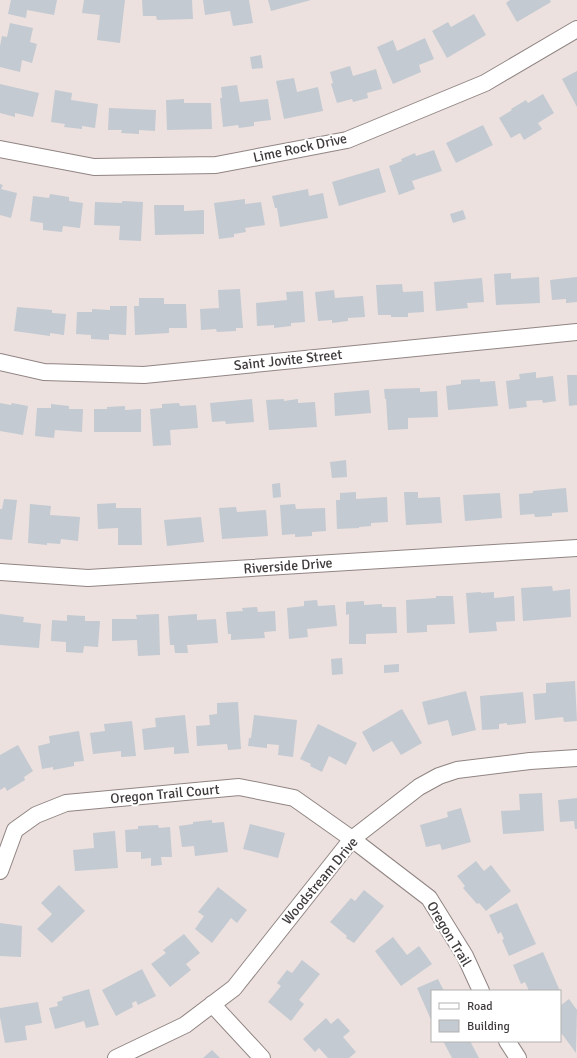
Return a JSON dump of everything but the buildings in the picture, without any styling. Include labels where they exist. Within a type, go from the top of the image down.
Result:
[{"type":"street","name":"Lime Rock Drive","points":[[0,149],[94,167],[216,165],[347,140],[485,82],[577,29]]},
{"type":"street","name":"Saint Jovite Street","points":[[0,362],[44,372],[144,374],[577,332]]},
{"type":"street","name":"Riverside Drive","points":[[0,572],[88,578],[577,548]]},
{"type":"street","name":"Woodstream Drive","points":[[116,1058],[185,1025],[234,988],[352,839],[419,787],[439,776],[458,770],[530,761],[577,758]]},
{"type":"street","name":"Oregon Trail Court","points":[[0,871],[15,830],[36,815],[66,803],[239,788],[294,798],[352,839]]},
{"type":"street","name":"Oregon Trail","points":[[352,839],[429,898],[464,956],[481,990]]},
{"type":"street","points":[[212,1004],[262,1058]]},
{"type":"street","points":[[508,1042],[518,1058]]}]
